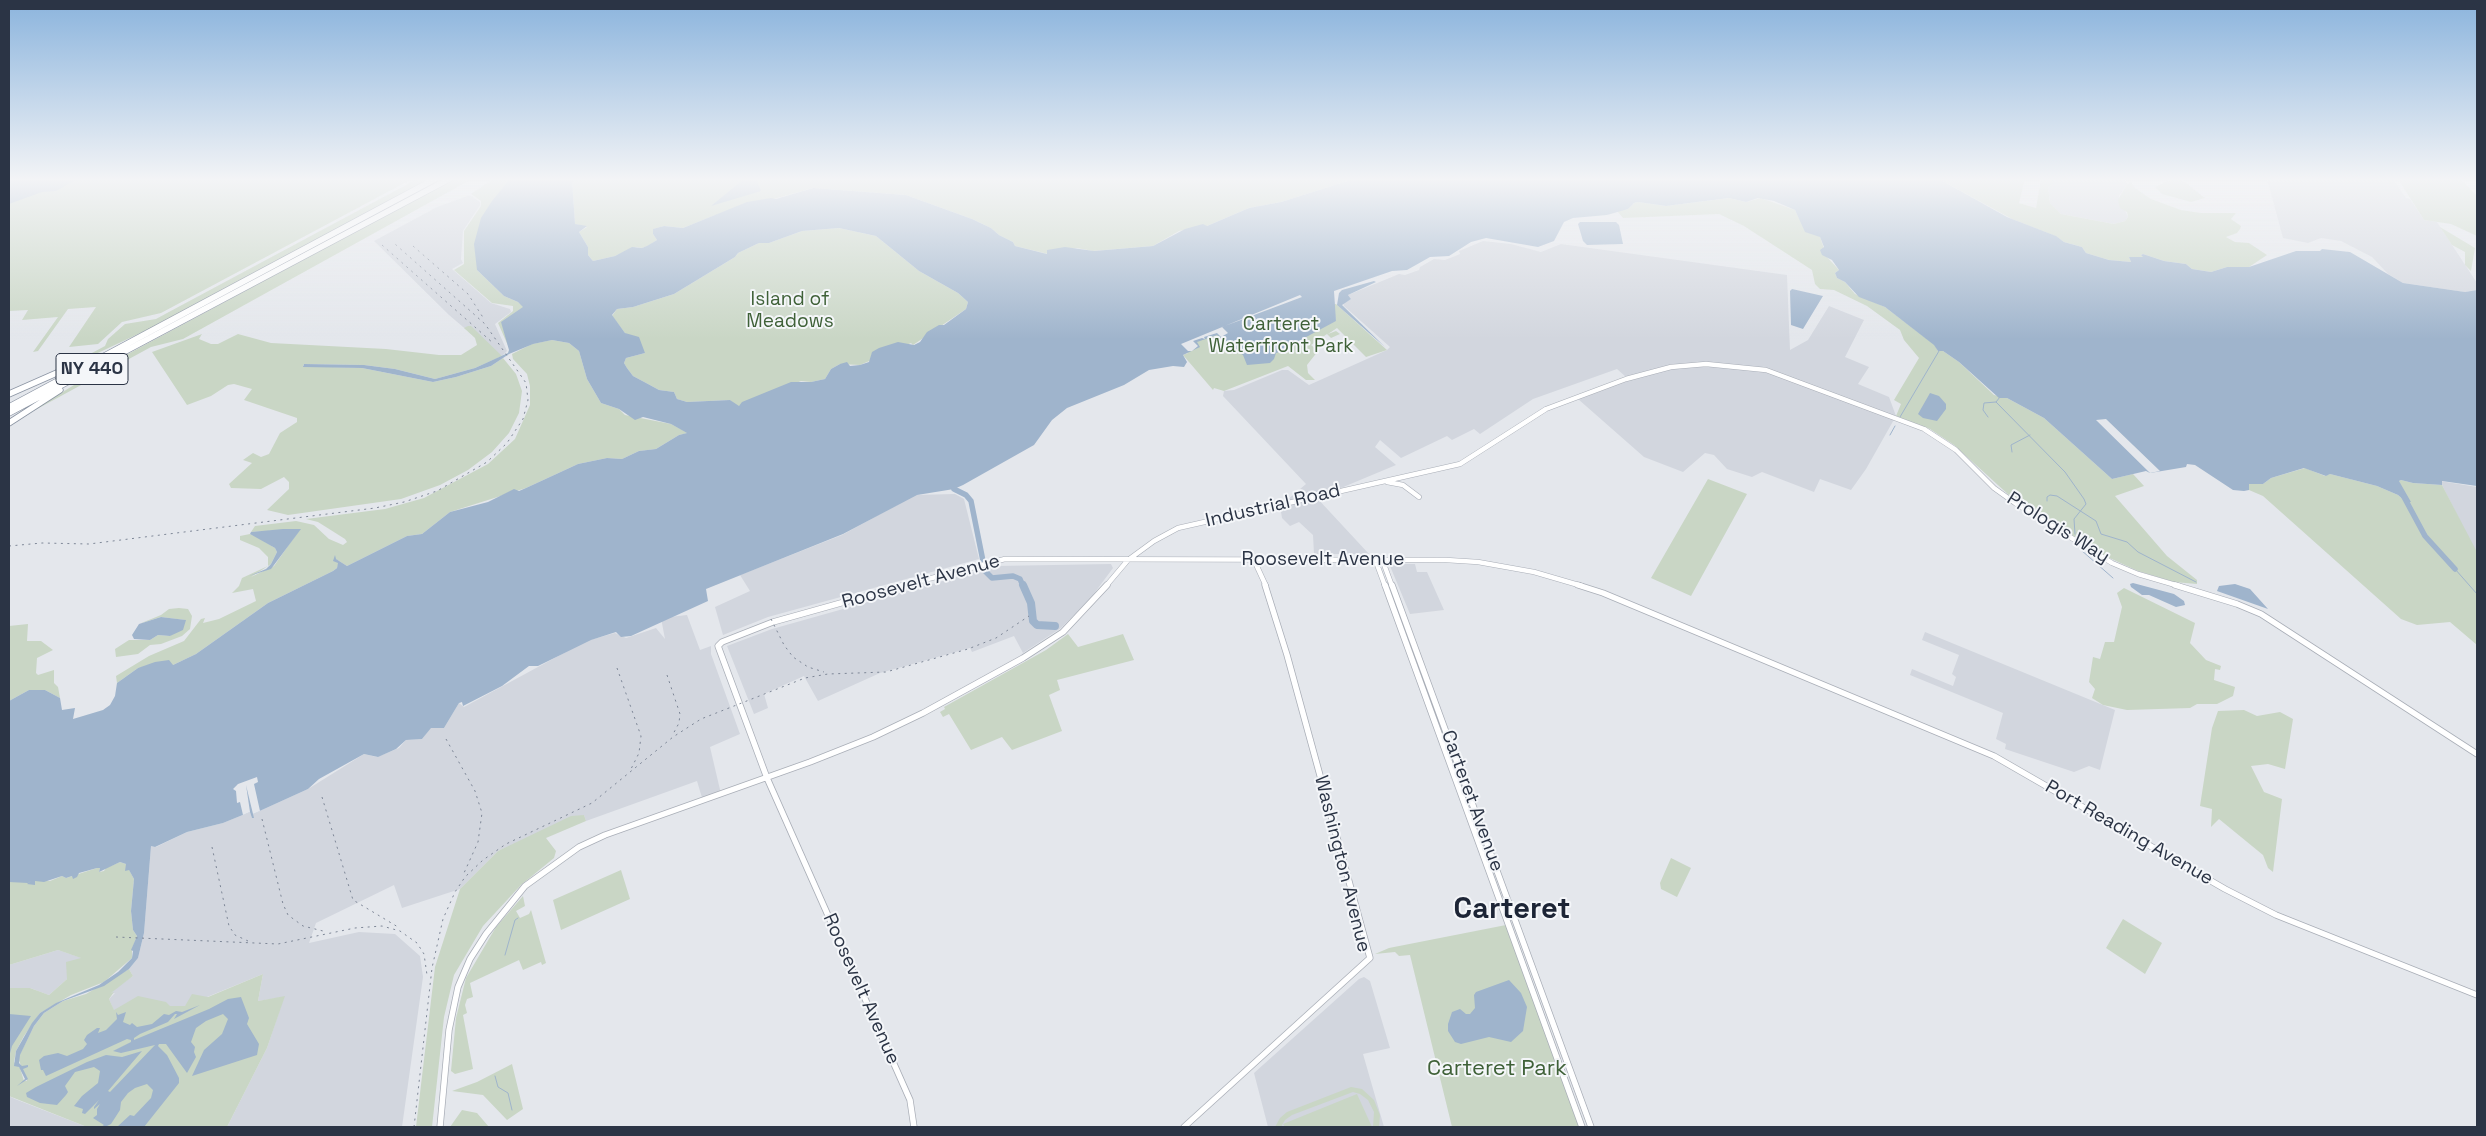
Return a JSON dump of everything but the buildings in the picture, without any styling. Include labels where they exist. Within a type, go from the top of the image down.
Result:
[{"type":"highway","name":"NY 440","points":[[9,407],[338,232]]},
{"type":"highway","name":"NY 440","points":[[9,413],[350,232]]},
{"type":"highway","points":[[9,423],[75,382],[174,325]]},
{"type":"highway","points":[[9,394],[147,334]]},
{"type":"street","name":"Prologis Way","points":[[1410,475],[1460,464],[1546,409],[1626,379],[1671,367],[1706,364],[1766,370],[1795,379],[1924,429],[1956,450],[1994,488],[2015,503],[2112,562],[2138,574],[2210,595],[2260,614],[2477,754]]},
{"type":"street","name":"Industrial Road","points":[[440,1127],[449,1030],[458,987],[470,959],[495,922],[525,886],[579,848],[605,835],[767,778],[900,724],[1023,658],[1067,629],[1128,560],[1141,549],[1178,528],[1241,512],[1410,475]]},
{"type":"street","points":[[1381,482],[1403,484],[1419,497]]},
{"type":"street","name":"Roosevelt Avenue","points":[[914,1127],[910,1100],[767,778],[719,652],[718,646],[722,642],[773,622],[1006,559],[1382,559],[1478,562],[1534,572],[1603,593],[1783,668]]},
{"type":"street","name":"Carteret Avenue","points":[[1375,559],[1423,685],[1582,1127]]},
{"type":"street","name":"Carteret Avenue","points":[[1382,559],[1534,965],[1591,1127]]},
{"type":"street","name":"Washington Avenue","points":[[1184,1127],[1315,1010],[1370,958],[1287,655],[1265,584],[1254,560]]},
{"type":"street","name":"Port Reading Avenue","points":[[1783,668],[1994,756],[2074,800],[2225,889],[2276,915],[2477,995]]},
{"type":"shaded area","points":[[391,232],[463,232],[461,259],[463,263],[452,269],[491,303],[510,309],[511,312],[495,324],[507,351],[502,356],[476,338],[449,315],[374,241]]},
{"type":"shaded area","points":[[2281,232],[2444,232],[2477,283],[2477,290],[2465,292],[2403,283],[2388,274],[2372,257],[2341,241],[2321,238],[2308,243],[2283,238]]},
{"type":"shaded area","points":[[1483,241],[1511,244],[1541,252],[1561,244],[1787,275],[1790,350],[1808,340],[1829,306],[1864,320],[1845,357],[1869,367],[1858,384],[1889,397],[1896,416],[1866,469],[1851,490],[1820,479],[1814,492],[1762,472],[1752,477],[1727,469],[1714,455],[1705,453],[1683,472],[1644,457],[1578,399],[1626,377],[1617,369],[1533,399],[1480,434],[1474,429],[1452,440],[1447,436],[1401,458],[1380,440],[1375,447],[1396,465],[1317,498],[1369,554],[1314,554],[1313,535],[1299,522],[1290,526],[1282,518],[1280,506],[1306,484],[1223,396],[1224,391],[1234,390],[1282,370],[1288,370],[1309,385],[1387,350],[1390,347],[1344,306],[1343,303],[1351,299],[1348,295],[1399,274],[1405,275],[1419,270],[1420,267],[1434,259],[1445,260],[1460,254],[1459,251]]},
{"type":"shaded area","points":[[2440,481],[2477,487],[2477,552],[2475,551]]},
{"type":"shaded area","points":[[955,494],[964,499],[979,559],[768,617],[723,635],[715,607],[750,591],[740,575],[842,535],[915,495]]},
{"type":"shaded area","points":[[1111,564],[1113,568],[1090,599],[1061,628],[1023,653],[1014,636],[972,652],[970,648],[880,673],[818,701],[804,676],[764,694],[768,708],[754,714],[727,646],[772,629],[996,566]]},
{"type":"shaded area","points":[[1391,564],[1415,564],[1417,572],[1427,572],[1444,610],[1410,614],[1390,566]]},
{"type":"shaded area","points":[[687,615],[700,650],[711,646],[711,654],[740,734],[710,747],[721,794],[703,801],[697,781],[586,821],[584,815],[498,851],[460,889],[402,908],[394,885],[316,923],[309,943],[359,932],[395,934],[420,956],[423,977],[402,1127],[227,1127],[267,1048],[284,997],[258,1001],[263,974],[185,1006],[114,1011],[109,999],[115,993],[110,994],[116,987],[133,976],[129,969],[138,958],[144,933],[151,846],[156,847],[187,832],[223,823],[250,812],[252,818],[253,814],[308,789],[364,754],[377,757],[399,748],[406,740],[422,739],[431,727],[444,728],[459,703],[464,707],[586,641],[615,633],[626,638],[656,628],[665,639],[661,618]]},
{"type":"shaded area","points":[[1925,632],[2115,710],[2100,770],[2089,766],[2074,772],[2005,749],[2006,744],[1996,739],[2003,713],[1910,675],[1912,669],[1953,686],[1956,677],[1952,674],[1959,655],[1922,640]]},
{"type":"shaded area","points":[[58,950],[82,958],[67,979],[49,995],[30,988],[9,988],[9,965]]},
{"type":"shaded area","points":[[1364,977],[1370,981],[1390,1048],[1363,1054],[1384,1127],[1268,1127],[1254,1073],[1359,979]]},
{"type":"shaded area","points":[[9,1096],[15,1099],[87,1127],[9,1127]]},
{"type":"green space","points":[[9,232],[313,232],[161,313],[122,322],[98,344],[69,347],[96,307],[68,309],[38,351],[33,352],[58,317],[22,320],[28,310],[9,311]]},
{"type":"green space","points":[[318,232],[332,232],[168,320],[51,375],[105,346],[108,339],[125,324],[156,319]]},
{"type":"green space","points":[[355,232],[376,232],[183,339],[151,347],[15,421],[102,368]]},
{"type":"green space","points":[[464,232],[491,232],[477,270],[504,296],[524,307],[510,350],[498,323],[513,311],[513,306],[492,303],[454,270],[464,264]]},
{"type":"green space","points":[[579,232],[653,232],[657,240],[642,248],[636,247],[615,256],[593,261],[588,255],[588,247]]},
{"type":"green space","name":"Island of Meadows","points":[[799,232],[858,232],[876,236],[919,271],[958,293],[968,302],[966,309],[913,345],[911,343],[860,365],[840,364],[831,369],[825,379],[811,382],[801,381],[739,406],[735,406],[730,400],[687,402],[677,399],[674,392],[659,390],[633,376],[624,363],[626,358],[645,353],[625,333],[612,316],[617,309],[633,307],[674,294],[735,257],[738,253],[759,243],[769,243]]},
{"type":"green space","points":[[996,232],[1177,232],[1153,246],[1093,251],[1077,248],[1048,254],[1015,246],[1013,242]]},
{"type":"green space","points":[[1753,232],[1814,232],[1820,237],[1827,257],[1839,270],[1835,273],[1837,278],[1845,282],[1855,294],[1885,307],[1935,345],[1938,351],[1943,351],[1959,362],[1994,395],[2007,398],[2044,418],[2112,479],[2133,474],[2144,486],[2115,496],[2167,556],[2197,580],[2197,584],[2174,582],[2138,571],[2105,556],[2010,496],[1954,445],[1930,429],[1896,416],[1901,404],[1894,400],[1919,358],[1904,340],[1900,330],[1867,306],[1834,290],[1820,289],[1815,284],[1812,270]]},
{"type":"green space","points":[[2045,232],[2238,232],[2226,237],[2235,242],[2249,243],[2267,255],[2249,267],[2227,267],[2211,272],[2192,269],[2186,264],[2164,261],[2143,254],[2141,255],[2144,257],[2129,257],[2131,262],[2109,260],[2086,253],[2082,247],[2064,242]]},
{"type":"green space","points":[[2443,232],[2448,232],[2475,248],[2471,271],[2465,265],[2465,252],[2452,245]]},
{"type":"green space","points":[[2468,232],[2477,232],[2477,236]]},
{"type":"green space","name":"Carteret Waterfront Park","points":[[1333,304],[1336,304],[1387,350],[1366,357],[1337,328],[1328,334],[1336,331],[1340,334],[1331,338],[1327,334],[1311,345],[1318,351],[1307,365],[1308,373],[1315,380],[1306,380],[1288,366],[1224,391],[1214,388],[1213,390],[1183,355],[1188,353],[1181,345],[1220,326],[1336,321]]},
{"type":"green space","points":[[471,326],[502,356],[475,368],[435,379],[395,369],[364,365],[304,364],[303,366],[362,368],[433,382],[491,366],[503,358],[516,374],[522,391],[519,413],[509,433],[492,452],[468,470],[440,485],[401,499],[288,515],[267,510],[289,489],[289,482],[284,477],[261,489],[231,488],[229,484],[252,463],[243,460],[253,453],[261,457],[269,454],[280,433],[297,422],[297,418],[244,400],[252,389],[234,384],[228,385],[211,396],[187,405],[152,352],[202,334],[199,339],[211,344],[218,344],[238,334],[271,343],[461,355],[477,345],[475,338],[464,328]]},
{"type":"green space","points":[[552,340],[569,343],[579,351],[587,379],[601,403],[619,409],[625,415],[671,424],[688,433],[679,435],[656,449],[639,451],[622,459],[607,458],[578,464],[526,488],[450,512],[422,534],[407,536],[347,566],[334,558],[339,562],[337,568],[333,571],[268,603],[196,654],[173,665],[138,668],[117,683],[116,676],[149,656],[184,641],[201,619],[205,618],[203,623],[219,619],[256,601],[253,589],[232,593],[239,586],[242,578],[268,566],[251,577],[274,566],[300,529],[251,532],[255,526],[296,521],[314,525],[329,539],[343,545],[347,542],[345,539],[318,522],[306,519],[385,509],[424,498],[488,464],[515,439],[530,405],[530,386],[527,374],[513,359],[512,354],[532,344]]},
{"type":"green space","points":[[2305,468],[2325,476],[2330,474],[2377,486],[2398,495],[2406,502],[2399,481],[2401,480],[2413,483],[2442,485],[2477,552],[2477,645],[2450,622],[2417,625],[2401,619],[2263,496],[2249,490],[2249,484],[2263,484],[2271,478]]},
{"type":"green space","points":[[1708,479],[1747,494],[1691,596],[1651,578]]},
{"type":"green space","points":[[250,534],[275,548],[277,552],[268,566],[268,557],[259,548],[240,540],[240,536]]},
{"type":"green space","points":[[2124,588],[2195,623],[2190,643],[2206,660],[2221,666],[2220,670],[2215,669],[2214,680],[2235,687],[2233,696],[2217,704],[2197,704],[2190,708],[2127,710],[2103,705],[2092,698],[2095,689],[2089,682],[2093,657],[2100,659],[2105,642],[2114,642],[2122,607],[2117,593]]},
{"type":"green space","points":[[169,609],[188,609],[192,616],[190,629],[182,636],[161,644],[150,645],[138,654],[116,657],[115,649],[129,640],[150,640],[158,635],[170,636],[185,620],[161,617],[139,624],[161,615]]},
{"type":"green space","points":[[28,624],[27,641],[41,641],[53,650],[37,658],[36,673],[38,675],[54,670],[54,683],[58,687],[60,698],[45,690],[29,690],[9,701],[9,626]]},
{"type":"green space","points":[[1068,634],[1078,647],[1123,634],[1134,660],[1057,680],[1060,690],[1049,695],[1062,731],[1012,750],[1002,737],[971,750],[949,714],[943,717],[940,712],[945,709],[944,707],[1046,650]]},
{"type":"green space","points":[[2244,710],[2257,716],[2280,712],[2293,719],[2285,769],[2268,764],[2251,766],[2264,792],[2282,799],[2273,872],[2268,868],[2263,855],[2219,819],[2211,827],[2212,809],[2200,806],[2212,728],[2218,711]]},
{"type":"green space","points":[[584,815],[586,821],[546,838],[556,851],[554,858],[521,885],[483,926],[454,975],[444,1017],[432,1127],[416,1127],[435,967],[460,889],[498,851],[571,816]]},
{"type":"green space","points":[[1671,858],[1691,868],[1677,897],[1661,889],[1660,883]]},
{"type":"green space","points":[[120,862],[126,864],[134,879],[131,911],[133,930],[137,936],[132,949],[132,958],[104,982],[71,995],[40,1013],[16,1051],[14,1062],[20,1068],[24,1081],[27,1081],[18,1058],[34,1026],[44,1013],[63,1001],[86,994],[129,969],[133,976],[111,993],[114,992],[109,999],[114,1010],[138,996],[166,1002],[170,1006],[185,1006],[192,994],[208,997],[263,974],[258,1001],[285,996],[267,1048],[227,1127],[87,1127],[9,1096],[9,988],[30,988],[49,995],[67,979],[66,962],[81,958],[58,950],[9,965],[9,882],[33,881],[29,884],[35,881],[50,881],[62,876],[66,878],[97,868],[100,868],[99,872],[104,871],[106,868]]},
{"type":"green space","points":[[621,870],[630,899],[561,930],[553,900]]},
{"type":"green space","points":[[523,896],[525,906],[516,911],[520,918],[529,914],[531,910],[546,963],[542,965],[541,962],[523,970],[519,960],[470,983],[473,997],[467,999],[465,1005],[467,1013],[463,1015],[473,1069],[455,1074],[451,1071],[456,1018],[466,978],[496,927]]},
{"type":"green space","points":[[2123,919],[2162,943],[2145,974],[2106,948]]},
{"type":"green space","name":"Carteret Park","points":[[1506,925],[1579,1127],[1452,1127],[1410,955],[1399,956],[1395,952],[1375,954],[1389,948]]},
{"type":"green space","points":[[512,1064],[523,1109],[507,1120],[483,1095],[452,1091],[477,1082]]},
{"type":"green space","points":[[1351,1087],[1362,1089],[1374,1100],[1380,1115],[1379,1127],[1373,1127],[1374,1112],[1368,1100],[1360,1094],[1353,1092],[1292,1115],[1285,1120],[1281,1127],[1275,1127],[1280,1118],[1287,1112]]},
{"type":"green space","points":[[1357,1094],[1372,1127],[1285,1127],[1283,1124]]},
{"type":"green space","points":[[462,1110],[477,1113],[489,1127],[450,1127]]},
{"type":"water","points":[[477,232],[579,232],[588,247],[588,255],[593,261],[615,256],[632,247],[642,248],[647,246],[657,240],[653,232],[799,232],[769,243],[759,243],[738,253],[735,257],[674,294],[633,307],[617,309],[612,315],[625,333],[639,337],[645,353],[626,358],[624,363],[633,376],[659,390],[674,392],[677,399],[687,402],[730,400],[739,406],[742,402],[791,382],[811,382],[825,379],[831,369],[840,364],[847,362],[850,366],[869,362],[872,352],[879,348],[898,342],[914,345],[920,342],[927,332],[939,325],[944,325],[966,309],[968,302],[958,293],[919,271],[876,236],[858,232],[996,232],[1013,242],[1015,246],[1047,254],[1047,250],[1065,247],[1094,251],[1153,246],[1179,232],[1559,232],[1554,241],[1538,247],[1486,238],[1471,242],[1449,256],[1430,257],[1407,270],[1392,271],[1334,291],[1336,321],[1295,343],[1288,349],[1276,353],[1270,363],[1247,365],[1243,355],[1229,347],[1217,335],[1197,342],[1200,347],[1183,355],[1187,362],[1184,367],[1173,366],[1149,370],[1124,385],[1067,408],[1052,420],[1034,445],[963,485],[954,489],[917,495],[843,534],[706,589],[708,601],[631,636],[621,637],[616,632],[591,640],[538,666],[529,666],[502,686],[463,706],[462,702],[459,703],[444,728],[431,728],[422,739],[406,740],[396,749],[378,757],[364,754],[319,779],[308,789],[253,814],[254,818],[252,818],[250,812],[223,823],[187,832],[155,847],[151,846],[144,933],[138,958],[129,969],[104,986],[63,1001],[44,1013],[34,1026],[20,1055],[19,1063],[22,1066],[28,1065],[28,1067],[23,1069],[28,1079],[17,1086],[25,1079],[19,1067],[14,1066],[16,1051],[40,1013],[56,1003],[99,985],[118,972],[132,958],[133,951],[131,950],[137,936],[133,930],[131,911],[134,879],[129,870],[125,871],[126,864],[120,862],[99,872],[100,868],[79,873],[73,879],[72,876],[66,878],[62,876],[44,882],[35,881],[35,885],[27,884],[32,880],[28,883],[9,882],[9,701],[29,690],[45,690],[60,698],[62,710],[75,708],[73,719],[103,710],[110,705],[115,696],[117,683],[138,668],[155,662],[169,660],[173,665],[196,654],[268,603],[333,571],[337,568],[338,563],[333,561],[335,555],[336,559],[347,566],[407,536],[422,534],[450,512],[488,502],[514,489],[519,491],[578,464],[607,458],[622,459],[639,451],[656,449],[679,435],[687,433],[671,424],[643,417],[635,420],[619,409],[601,403],[587,379],[579,351],[569,343],[552,340],[533,344],[509,354],[491,366],[433,382],[362,368],[303,367],[304,364],[364,365],[395,369],[435,379],[475,368],[508,353],[509,350],[501,322],[523,307],[518,302],[504,296],[477,270],[474,244]]},
{"type":"water","points":[[1580,232],[1620,232],[1623,244],[1587,245],[1583,241]]},
{"type":"water","points":[[1805,232],[2046,232],[2064,242],[2082,247],[2086,253],[2109,260],[2131,262],[2129,257],[2143,257],[2141,255],[2143,254],[2164,261],[2186,264],[2192,269],[2211,272],[2227,267],[2249,267],[2296,251],[2320,251],[2322,249],[2350,252],[2403,283],[2465,292],[2477,290],[2477,486],[2442,481],[2442,485],[2413,483],[2401,480],[2399,481],[2411,502],[2406,502],[2398,495],[2377,486],[2330,474],[2326,476],[2304,468],[2271,478],[2263,484],[2249,484],[2249,490],[2244,491],[2233,490],[2195,465],[2187,464],[2186,467],[2150,473],[2146,471],[2112,479],[2044,418],[2007,398],[1999,398],[1959,362],[1943,351],[1938,351],[1934,345],[1885,307],[1859,297],[1845,282],[1837,278],[1835,273],[1839,270],[1832,260],[1822,255],[1820,250],[1824,247],[1820,237]]},
{"type":"water","points":[[1376,282],[1348,295],[1351,299],[1342,305],[1385,347],[1337,305],[1339,293],[1342,290]]},
{"type":"water","points":[[1792,289],[1823,296],[1803,329],[1791,325],[1790,291]]},
{"type":"water","points":[[1930,393],[1939,396],[1946,404],[1946,409],[1937,421],[1923,418],[1918,414]]},
{"type":"water","points":[[301,529],[271,569],[249,576],[266,569],[277,552],[275,548],[250,534],[251,532]]},
{"type":"water","points":[[2133,583],[2174,594],[2184,601],[2185,605],[2176,607],[2149,595],[2142,595],[2131,587],[2130,584]]},
{"type":"water","points":[[2235,584],[2250,589],[2268,609],[2217,591],[2219,586]]},
{"type":"water","points":[[161,617],[186,620],[183,630],[170,636],[158,635],[150,640],[134,639],[132,635],[139,624]]},
{"type":"water","points":[[1509,980],[1521,993],[1527,1007],[1523,1031],[1511,1042],[1489,1037],[1461,1044],[1455,1042],[1448,1031],[1452,1012],[1460,1009],[1466,1014],[1470,1014],[1475,1008],[1474,995],[1476,992]]},
{"type":"water","points":[[241,997],[249,1018],[247,1024],[259,1044],[257,1055],[192,1076],[204,1050],[222,1034],[228,1019],[223,1014],[206,1021],[196,1028],[191,1042],[195,1047],[196,1057],[187,1073],[166,1044],[159,1044],[158,1046],[167,1055],[179,1078],[179,1083],[144,1127],[117,1127],[130,1115],[134,1116],[151,1098],[153,1090],[147,1084],[135,1088],[128,1093],[121,1102],[120,1110],[111,1124],[105,1127],[101,1127],[104,1125],[93,1118],[97,1115],[97,1109],[100,1104],[94,1109],[94,1107],[99,1100],[85,1114],[82,1113],[83,1109],[74,1106],[82,1096],[98,1083],[100,1071],[94,1067],[75,1072],[65,1086],[68,1092],[57,1105],[40,1103],[27,1097],[26,1093],[36,1087],[87,1062],[106,1055],[122,1057],[142,1051],[108,1091],[110,1092],[155,1045],[121,1053],[113,1051],[131,1042],[131,1040],[127,1039],[46,1076],[43,1070],[41,1070],[39,1060],[44,1056],[58,1053],[67,1056],[83,1049],[87,1044],[84,1040],[87,1035],[97,1028],[100,1028],[98,1033],[106,1030],[117,1019],[116,1012],[118,1015],[126,1012],[123,1022],[130,1025],[132,1023],[137,1027],[152,1024],[164,1014],[169,1015],[176,1011],[182,1012],[200,1005],[174,1019],[177,1014],[175,1014],[168,1022],[140,1034],[134,1040],[209,1009],[228,999]]},
{"type":"water","points":[[9,1014],[31,1016],[12,1046],[9,1057]]},
{"type":"pier","points":[[1300,295],[1302,297],[1225,326]]},
{"type":"pier","points":[[1222,327],[1228,333],[1221,337],[1217,333],[1204,337],[1205,339],[1193,341],[1198,346],[1192,351],[1188,351],[1181,344]]},
{"type":"pier","points":[[2106,419],[2160,471],[2150,473],[2096,420]]},
{"type":"pier","points":[[257,777],[258,782],[254,784],[260,811],[253,814],[246,785],[250,812],[243,815],[240,802],[237,803],[236,791],[233,789],[238,784]]},
{"type":"waterway","points":[[1900,417],[1939,351]]},
{"type":"waterway","points":[[1996,402],[2000,397]]},
{"type":"waterway","points":[[1988,417],[1983,410],[1984,403],[1996,402]]},
{"type":"waterway","points":[[1996,402],[2029,436]]},
{"type":"waterway","points":[[1890,435],[1895,426]]},
{"type":"waterway","points":[[2012,452],[2011,445],[2029,436]]},
{"type":"waterway","points":[[2029,436],[2065,472],[2084,499],[2086,504],[2080,511]]},
{"type":"waterway","points":[[954,489],[966,495],[971,501],[985,571],[992,578],[1013,576],[1020,579],[1023,586]]},
{"type":"waterway","points":[[2047,501],[2047,497],[2050,495],[2057,496],[2080,511]]},
{"type":"waterway","points":[[2404,497],[2425,536],[2455,569]]},
{"type":"waterway","points":[[2075,534],[2074,519],[2080,511]]},
{"type":"waterway","points":[[2080,511],[2096,521],[2101,534],[2127,542],[2138,552],[2196,582]]},
{"type":"waterway","points":[[2081,550],[2113,578]]},
{"type":"waterway","points":[[2455,569],[2477,594]]},
{"type":"waterway","points":[[1023,585],[1031,603],[1033,621],[1037,625],[1055,626]]},
{"type":"waterway","points":[[505,955],[515,920],[518,918]]},
{"type":"waterway","points":[[495,1076],[498,1087],[508,1093],[512,1110]]},
{"type":"railway","points":[[9,546],[42,543],[89,544],[375,508],[404,502],[437,491],[487,462],[507,443],[523,419],[528,400],[526,383],[485,324],[395,244]]},
{"type":"railway","points":[[382,245],[493,343]]},
{"type":"railway","points":[[413,246],[468,294],[484,319]]},
{"type":"railway","points":[[414,1127],[432,968],[443,919],[455,892],[465,877],[483,860],[506,844],[592,803],[673,737],[701,719],[805,678],[828,674],[886,672],[968,649],[996,638],[1029,616]]},
{"type":"railway","points":[[771,619],[784,645],[793,657],[808,667],[824,672]]},
{"type":"railway","points":[[617,668],[641,736],[639,753],[631,769]]},
{"type":"railway","points":[[667,675],[680,714],[679,723],[672,736]]},
{"type":"railway","points":[[446,739],[475,791],[482,813],[478,842],[464,873]]},
{"type":"railway","points":[[322,797],[353,900],[398,927]]},
{"type":"railway","points":[[262,819],[283,904],[288,915],[303,926],[327,932]]},
{"type":"railway","points":[[212,847],[229,926],[235,935],[248,941]]},
{"type":"railway","points":[[116,937],[278,944],[355,928],[382,926],[400,931],[417,943],[424,954],[427,975]]},
{"type":"district","name":"Carteret","points":[[1512,910]]}]
